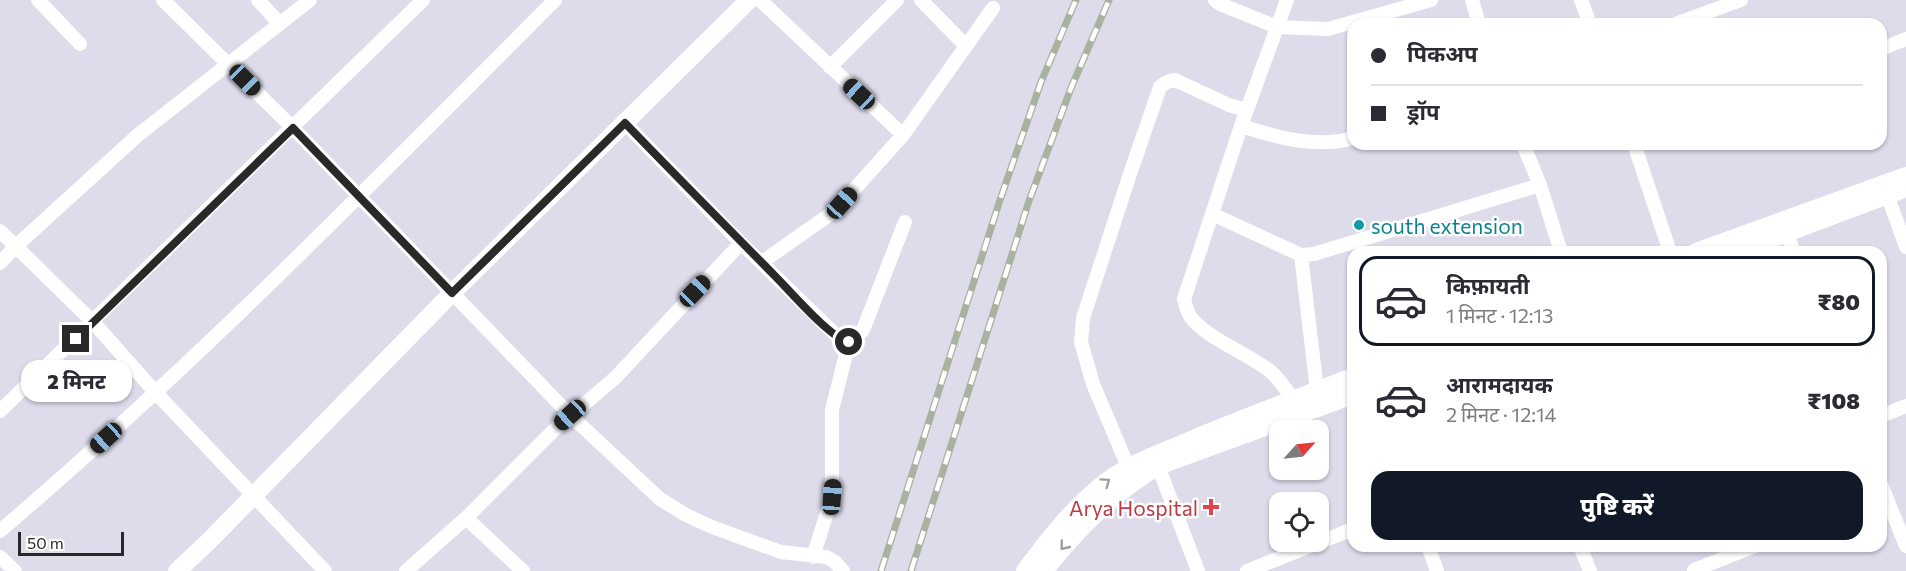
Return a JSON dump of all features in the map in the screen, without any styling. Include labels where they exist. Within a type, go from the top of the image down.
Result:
[{"type":"street","points":[[38,0],[80,44]]},
{"type":"street","points":[[163,0],[293,128],[570,415],[660,499],[712,527],[781,552],[826,558],[834,561],[843,571]]},
{"type":"street","points":[[258,0],[279,23]]},
{"type":"street","points":[[0,263],[138,135],[310,0]]},
{"type":"street","points":[[0,411],[423,0]]},
{"type":"street","points":[[0,531],[156,393],[359,196],[555,0]]},
{"type":"street","points":[[177,571],[452,293],[749,0]]},
{"type":"street","points":[[760,0],[903,135]]},
{"type":"street","points":[[830,67],[897,0]]},
{"type":"street","points":[[921,0],[966,46]]},
{"type":"street","points":[[1215,0],[1277,27],[1328,30],[1347,24]]},
{"type":"street","points":[[1287,0],[1246,110],[1184,298],[1186,309],[1192,319],[1205,330],[1269,370],[1308,403]]},
{"type":"street","points":[[1369,18],[1431,0]]},
{"type":"street","points":[[1472,0],[1477,18]]},
{"type":"street","points":[[1581,0],[1588,18]]},
{"type":"street","points":[[1692,18],[1741,0]]},
{"type":"street","points":[[762,262],[835,209],[903,135],[993,8]]},
{"type":"street","points":[[1887,47],[1906,39]]},
{"type":"street","points":[[1131,473],[1093,384],[1081,342],[1083,318],[1160,87],[1175,80],[1229,105],[1246,110]]},
{"type":"street","points":[[625,123],[741,243],[842,341],[849,342],[863,330],[905,222]]},
{"type":"street","points":[[1241,126],[1295,140],[1337,142],[1347,140]]},
{"type":"street","points":[[1526,150],[1540,184],[1559,246]]},
{"type":"street","points":[[1636,150],[1669,246]]},
{"type":"street","points":[[1717,246],[1784,227],[1886,190],[1906,176]]},
{"type":"street","points":[[1212,214],[1301,255],[1326,252],[1540,184]]},
{"type":"street","points":[[1886,190],[1906,189]]},
{"type":"street","points":[[1886,190],[1906,247]]},
{"type":"street","points":[[1748,246],[1784,227]]},
{"type":"street","points":[[1784,227],[1792,246]]},
{"type":"street","points":[[0,231],[93,322],[156,393],[325,571]]},
{"type":"street","points":[[406,571],[466,518],[570,415],[616,377],[741,243]]},
{"type":"street","points":[[1301,255],[1308,403]]},
{"type":"street","points":[[813,557],[832,497],[832,410],[849,342]]},
{"type":"street","points":[[1131,473],[1158,465],[1308,403],[1347,380]]},
{"type":"street","points":[[1033,570],[1057,528],[1098,488],[1204,434],[1308,403],[1347,396]]},
{"type":"street","points":[[1887,414],[1906,406]]},
{"type":"street","points":[[1158,465],[1198,571]]},
{"type":"street","points":[[1887,507],[1906,546]]},
{"type":"street","points":[[466,518],[523,571]]},
{"type":"street","points":[[1247,571],[1347,531]]},
{"type":"street","points":[[1430,552],[1437,571]]},
{"type":"street","points":[[1582,552],[1590,571]]},
{"type":"street","points":[[1694,570],[1740,552]]},
{"type":"street","points":[[0,557],[15,571]]},
{"type":"railway","points":[[881,571],[1000,200],[1041,82],[1076,0]]},
{"type":"railway","points":[[911,571],[1029,201],[1071,88],[1109,0]]},
{"type":"place","name":"south extension","points":[[1359,225]]},
{"type":"place","name":"Arya Hospital","points":[[1211,507]]},
{"type":"route","points":[[76,339],[293,128],[452,293],[625,123],[826,327],[842,341],[849,342]]}]
